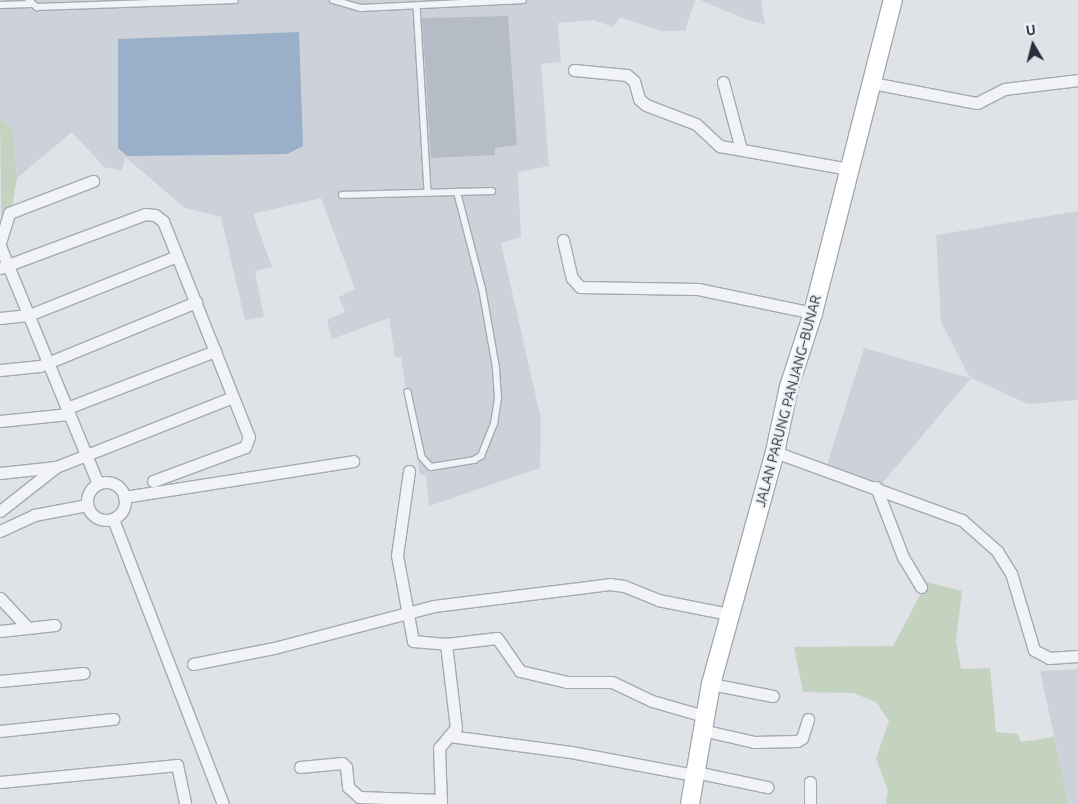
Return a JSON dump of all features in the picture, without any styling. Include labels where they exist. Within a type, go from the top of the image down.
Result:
[{"type":"main road","name":"JALAN PARUNG PANJANG–BUNAR","points":[[690,804],[710,684],[775,452],[789,387],[813,314],[893,0]]},
{"type":"street","points":[[574,70],[627,75],[634,81],[639,99],[646,105],[696,124],[720,146],[849,168]]},
{"type":"street","points":[[872,83],[978,103],[1004,89],[1078,80]]},
{"type":"street","points":[[723,82],[741,149]]},
{"type":"street","points":[[93,181],[9,213],[0,245],[4,268],[28,315],[98,484]]},
{"type":"street","points":[[4,268],[145,214],[155,215],[164,221],[249,437],[245,447],[153,481]]},
{"type":"street","points":[[563,240],[572,278],[580,287],[698,289],[813,314]]},
{"type":"street","points":[[0,318],[28,315],[178,256]]},
{"type":"street","points":[[0,370],[48,363],[196,302]]},
{"type":"street","points":[[0,421],[68,411],[215,351]]},
{"type":"street","points":[[0,473],[56,468],[233,397]]},
{"type":"street","points":[[775,452],[952,514],[974,529],[997,551],[1011,573],[1034,650],[1050,658],[1078,656]]},
{"type":"street","points":[[124,496],[353,461]]},
{"type":"street","points":[[0,511],[56,468]]},
{"type":"street","points":[[409,471],[397,555],[412,641],[446,644],[497,638],[505,645],[509,659],[520,671],[567,682],[612,682],[703,723],[754,742],[798,741],[802,738],[808,720]]},
{"type":"street","points":[[111,483],[124,496],[123,510],[113,519],[100,520],[87,505],[89,492],[98,484],[111,483]]},
{"type":"street","points":[[876,487],[895,540],[921,587]]},
{"type":"street","points":[[0,531],[34,515],[87,505]]},
{"type":"street","points":[[113,519],[223,804]]},
{"type":"street","points":[[193,664],[406,615],[434,606],[610,584],[624,586],[658,600],[729,614]]},
{"type":"street","points":[[0,598],[28,628]]},
{"type":"street","points":[[0,630],[55,625]]},
{"type":"street","points":[[300,767],[342,763],[346,767],[348,787],[359,797],[441,802],[439,748],[456,728],[446,644]]},
{"type":"street","points":[[0,681],[84,673]]},
{"type":"street","points":[[710,684],[773,696]]},
{"type":"street","points":[[0,731],[113,719]]},
{"type":"street","points":[[449,736],[571,752],[767,787]]},
{"type":"street","points":[[0,782],[177,765],[185,804]]},
{"type":"street","points":[[810,782],[810,804]]},
{"type":"lane","points":[[0,5],[30,2],[37,7],[235,0]]},
{"type":"lane","points":[[333,0],[361,8],[523,0]]},
{"type":"lane","points":[[417,6],[428,193]]},
{"type":"lane","points":[[342,195],[492,191]]},
{"type":"lane","points":[[408,392],[422,457],[431,467],[474,460],[481,456],[494,424],[498,398],[496,375],[482,289],[457,192]]},
{"type":"shaded area","points":[[0,0],[695,0],[685,31],[661,31],[620,17],[613,27],[593,20],[558,23],[561,62],[541,64],[549,166],[518,172],[521,237],[501,243],[541,419],[540,468],[429,506],[426,475],[420,475],[401,357],[395,357],[389,318],[332,339],[327,320],[345,312],[339,297],[355,289],[321,198],[253,214],[272,267],[255,271],[264,317],[245,320],[221,217],[185,208],[125,157],[122,171],[104,167],[72,132],[17,178],[13,130],[0,118]]},
{"type":"shaded area","points":[[700,0],[761,0],[765,24],[750,21]]},
{"type":"shaded area","points":[[1078,211],[1078,400],[1028,404],[971,378],[879,487],[826,468],[864,348],[970,378],[941,322],[936,235]]},
{"type":"shaded area","points":[[1078,669],[1078,804],[1069,804],[1040,671]]},
{"type":"green space","points":[[0,118],[13,130],[17,178],[2,262]]},
{"type":"green space","points":[[927,582],[962,591],[956,641],[961,669],[990,668],[996,732],[1018,734],[1021,742],[1054,737],[1069,804],[886,804],[888,791],[876,758],[889,721],[876,702],[853,693],[803,692],[794,647],[893,646]]},
{"type":"water","points":[[299,32],[303,146],[287,154],[127,156],[118,148],[118,39]]},
{"type":"building","points":[[508,16],[517,145],[495,148],[495,155],[431,158],[422,18]]}]
